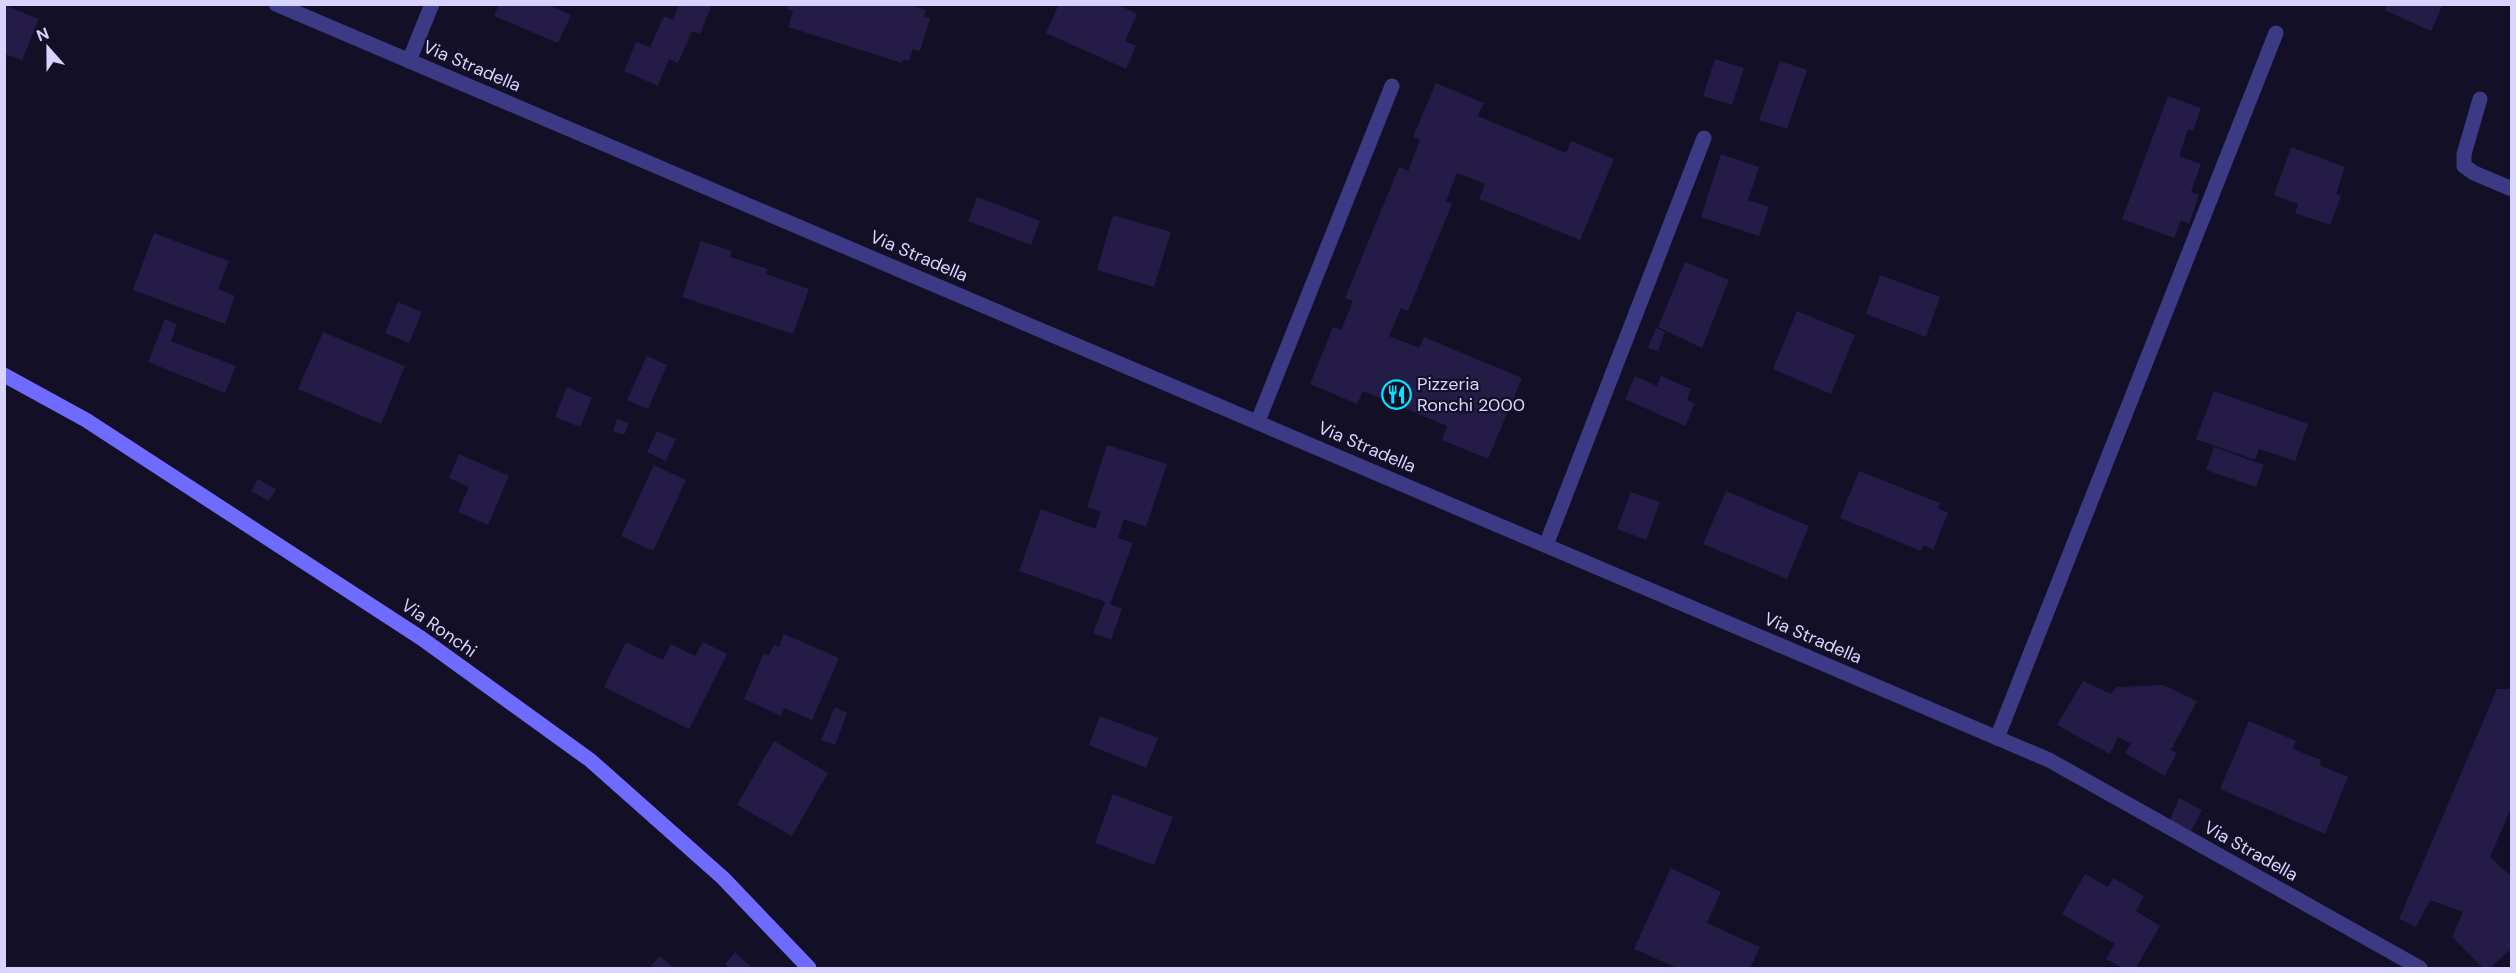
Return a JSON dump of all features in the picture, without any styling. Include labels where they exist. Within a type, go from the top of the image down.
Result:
[{"type":"street","name":"Via Stradella","points":[[276,4],[2049,760],[2420,969]]},
{"type":"street","points":[[409,61],[432,4]]},
{"type":"street","points":[[1997,738],[2277,33]]},
{"type":"street","points":[[1258,421],[1392,86]]},
{"type":"street","points":[[2480,99],[2464,154],[2464,166],[2474,173],[2511,189]]},
{"type":"street","points":[[1546,545],[1704,138]]},
{"type":"street","name":"Via Ronchi","points":[[4,375],[86,420],[421,638],[590,760],[723,878],[809,969]]},
{"type":"building","points":[[499,4],[546,4],[571,15],[558,43],[494,16]]},
{"type":"building","points":[[679,4],[712,4],[700,34],[692,31],[678,63],[669,59],[658,86],[624,71],[636,42],[650,47],[664,16],[673,20]]},
{"type":"building","points":[[789,4],[908,4],[926,10],[924,16],[930,18],[920,51],[913,49],[909,61],[903,60],[902,63],[788,27],[793,11],[787,9]]},
{"type":"building","points":[[1059,4],[1117,4],[1137,14],[1125,41],[1136,46],[1126,69],[1046,33]]},
{"type":"building","points":[[2388,4],[2443,4],[2431,31],[2385,10]]},
{"type":"building","points":[[4,5],[39,19],[22,60],[4,54]]},
{"type":"building","points":[[1715,59],[1744,68],[1732,105],[1703,96]]},
{"type":"building","points":[[1780,61],[1807,70],[1787,129],[1759,120]]},
{"type":"building","points":[[1436,83],[1484,103],[1478,116],[1566,153],[1571,141],[1614,159],[1580,240],[1479,199],[1485,184],[1457,173],[1446,201],[1452,204],[1408,311],[1401,308],[1389,336],[1419,348],[1424,337],[1522,378],[1488,459],[1442,440],[1447,426],[1363,391],[1357,404],[1310,384],[1333,327],[1341,330],[1353,301],[1345,298],[1399,167],[1408,171],[1420,140],[1413,137]]},
{"type":"building","points":[[2168,96],[2201,108],[2193,131],[2188,129],[2179,156],[2201,164],[2191,192],[2199,195],[2189,224],[2181,220],[2174,238],[2122,219]]},
{"type":"building","points":[[2291,147],[2345,167],[2336,194],[2341,196],[2330,225],[2295,213],[2298,204],[2274,195]]},
{"type":"building","points":[[1721,154],[1759,167],[1748,200],[1769,207],[1759,236],[1701,217]]},
{"type":"building","points":[[977,197],[1040,221],[1031,245],[968,221]]},
{"type":"building","points":[[1113,215],[1171,232],[1154,287],[1097,270]]},
{"type":"building","points":[[154,233],[229,261],[218,289],[235,296],[225,324],[133,290]]},
{"type":"building","points":[[701,241],[732,251],[730,257],[768,269],[766,274],[809,289],[793,334],[682,297]]},
{"type":"building","points":[[1685,262],[1729,280],[1702,348],[1658,327]]},
{"type":"building","points":[[1880,275],[1940,297],[1926,337],[1866,314]]},
{"type":"building","points":[[398,302],[422,312],[409,343],[385,333]]},
{"type":"building","points":[[1797,311],[1855,335],[1831,394],[1773,369]]},
{"type":"building","points":[[165,319],[177,324],[171,341],[236,366],[225,393],[148,362]]},
{"type":"building","points":[[1656,328],[1665,332],[1658,351],[1648,348]]},
{"type":"building","points":[[323,332],[405,366],[381,424],[298,389]]},
{"type":"building","points":[[647,356],[667,365],[648,409],[627,400]]},
{"type":"building","points":[[1635,376],[1657,386],[1661,376],[1691,389],[1687,400],[1695,404],[1685,426],[1625,399]]},
{"type":"building","points":[[567,387],[592,398],[580,427],[555,417]]},
{"type":"building","points":[[2214,391],[2308,424],[2295,461],[2259,449],[2255,460],[2196,439]]},
{"type":"building","points":[[617,419],[629,423],[624,435],[613,431]]},
{"type":"building","points":[[657,431],[676,439],[666,461],[647,452]]},
{"type":"building","points":[[1107,445],[1167,464],[1146,527],[1124,519],[1118,538],[1133,543],[1110,604],[1122,609],[1111,640],[1093,633],[1105,602],[1019,571],[1041,509],[1095,529],[1101,512],[1087,507]]},
{"type":"building","points":[[2214,447],[2264,465],[2256,487],[2206,470]]},
{"type":"building","points":[[459,454],[509,476],[488,525],[458,512],[469,487],[449,478]]},
{"type":"building","points":[[654,465],[686,480],[653,551],[621,536]]},
{"type":"building","points":[[1859,471],[1940,503],[1938,508],[1948,513],[1933,550],[1924,545],[1921,551],[1840,518]]},
{"type":"building","points":[[258,479],[276,489],[269,501],[251,491]]},
{"type":"building","points":[[1726,491],[1809,526],[1787,579],[1703,544]]},
{"type":"building","points":[[1631,492],[1660,502],[1646,540],[1617,529]]},
{"type":"building","points":[[784,634],[839,658],[812,720],[784,708],[781,716],[744,699],[764,653],[769,655],[774,645],[779,647]]},
{"type":"building","points":[[626,642],[663,660],[671,644],[695,656],[703,642],[727,654],[689,729],[604,687]]},
{"type":"building","points":[[2083,681],[2111,694],[2117,687],[2163,685],[2197,701],[2171,750],[2177,753],[2165,776],[2125,753],[2131,744],[2118,737],[2110,754],[2057,725]]},
{"type":"building","points":[[2497,689],[2512,689],[2512,806],[2490,857],[2512,877],[2512,948],[2490,968],[2483,968],[2452,937],[2463,912],[2430,900],[2416,927],[2399,919]]},
{"type":"building","points":[[835,707],[847,713],[835,745],[821,740]]},
{"type":"building","points":[[1100,716],[1158,738],[1146,768],[1089,745]]},
{"type":"building","points":[[2249,721],[2296,741],[2293,749],[2321,760],[2319,765],[2348,777],[2325,834],[2220,789]]},
{"type":"building","points":[[774,741],[828,773],[792,836],[737,805]]},
{"type":"building","points":[[1113,794],[1173,817],[1154,865],[1095,843]]},
{"type":"building","points":[[2179,798],[2202,810],[2191,831],[2170,820]]},
{"type":"building","points":[[1671,868],[1721,892],[1707,923],[1760,947],[1750,968],[1677,968],[1634,949]]},
{"type":"building","points":[[2085,874],[2108,887],[2113,878],[2144,896],[2136,911],[2160,926],[2136,968],[2123,968],[2106,959],[2115,944],[2062,914]]},
{"type":"building","points":[[735,952],[752,968],[730,968],[725,964]]},
{"type":"building","points":[[660,956],[674,968],[649,968]]},
{"type":"place","name":"Pizzeria Ronchi 2000","points":[[1396,394]]}]
